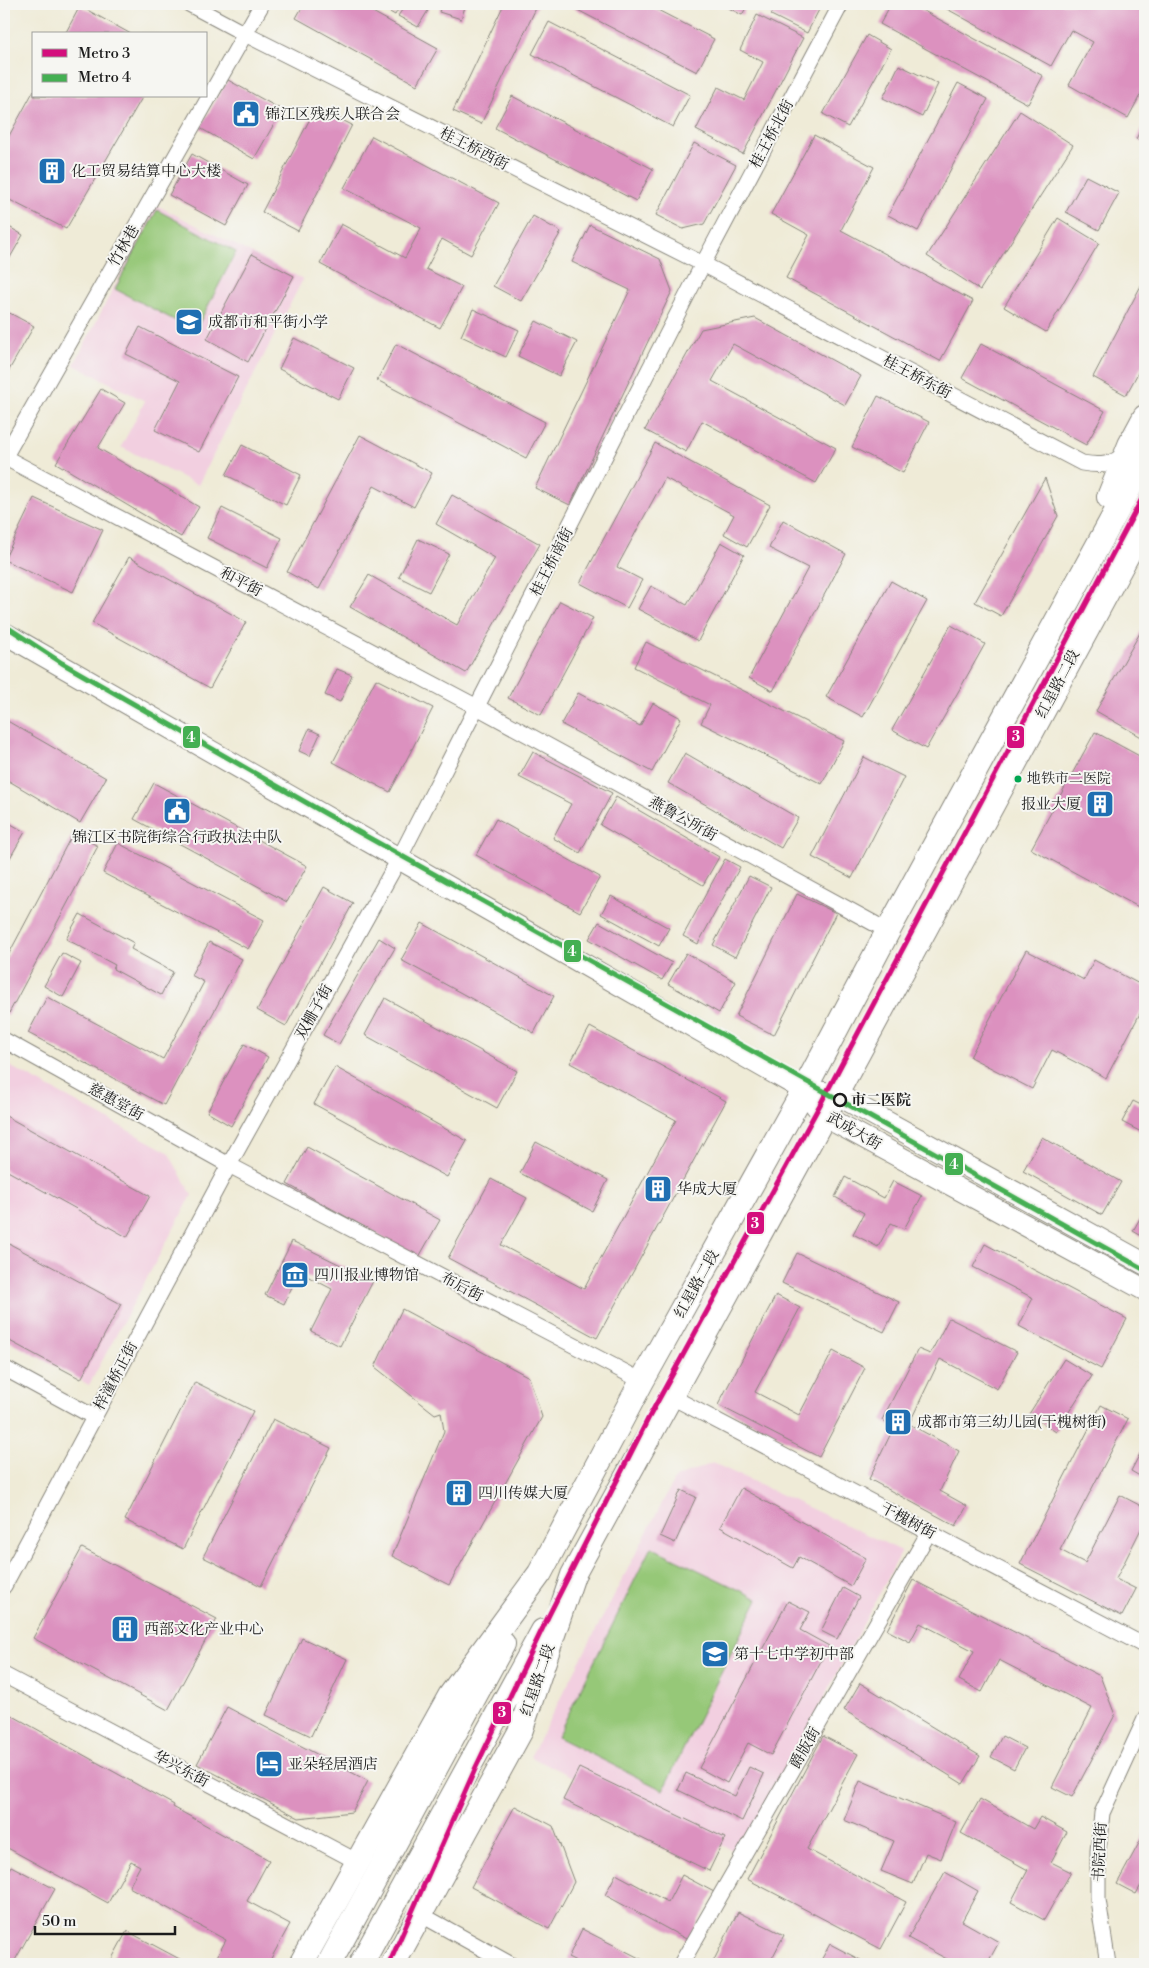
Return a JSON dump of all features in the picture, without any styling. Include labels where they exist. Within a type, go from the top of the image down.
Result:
[{"type":"main road","name":"红星路二段","points":[[301,1964],[450,1696],[540,1573],[642,1381],[804,1090],[888,930],[1128,488],[1145,417]]},
{"type":"main road","name":"红星路二段","points":[[1072,591],[1138,452]]},
{"type":"main road","name":"红星路二段","points":[[393,1964],[520,1732],[573,1574],[836,1094],[1145,522]]},
{"type":"main road","points":[[329,1964],[540,1573]]},
{"type":"main road","points":[[361,1964],[573,1574]]},
{"type":"street","name":"桂王桥西街","points":[[189,4],[703,264]]},
{"type":"street","name":"竹林巷","points":[[4,458],[262,4]]},
{"type":"street","name":"桂王桥北街","points":[[703,264],[840,4]]},
{"type":"street","name":"桂王桥东街","points":[[703,264],[1082,463],[1106,465],[1122,455],[1138,452]]},
{"type":"street","name":"桂王桥南街","points":[[400,859],[703,264]]},
{"type":"street","name":"和平街","points":[[4,458],[478,708]]},
{"type":"street","points":[[4,633],[804,1090]]},
{"type":"street","name":"燕鲁公所街","points":[[478,708],[888,930]]},
{"type":"street","name":"双栅子街","points":[[229,1165],[400,859]]},
{"type":"street","name":"慈惠堂街","points":[[4,1040],[229,1165]]},
{"type":"street","name":"武成大街","points":[[804,1090],[836,1094],[1145,1264]]},
{"type":"street","name":"武成大街","points":[[804,1090],[824,1116],[1145,1290]]},
{"type":"street","name":"布后街","points":[[229,1165],[642,1381]]},
{"type":"street","name":"梓潼桥正街","points":[[4,1586],[229,1165]]},
{"type":"street","points":[[4,1368],[94,1417]]},
{"type":"street","name":"干槐树街","points":[[670,1396],[1145,1646]]},
{"type":"street","name":"爵版街","points":[[681,1964],[929,1532]]},
{"type":"street","name":"华兴东街","points":[[4,1675],[358,1862]]},
{"type":"street","name":"书院西街","points":[[1108,1964],[1098,1900],[1098,1851],[1102,1813],[1145,1719]]},
{"type":"street","points":[[420,1914],[510,1964]]},
{"type":"shaded area","name":"成都市和平街小学","points":[[156,205],[303,279],[198,485],[121,447],[145,401],[74,365]]},
{"type":"shaded area","points":[[4,1063],[168,1152],[192,1195],[89,1385],[4,1339]]},
{"type":"shaded area","name":"第十七中学初中部","points":[[713,1463],[902,1551],[741,1854],[530,1757],[675,1478]]},
{"type":"green space","points":[[157,210],[236,252],[195,331],[115,289]]},
{"type":"green space","points":[[651,1547],[758,1599],[663,1790],[557,1737]]},
{"type":"building","points":[[304,4],[361,4],[438,48],[417,85],[296,18]]},
{"type":"building","points":[[376,4],[401,4],[395,15]]},
{"type":"building","points":[[406,4],[432,4],[418,27],[398,16]]},
{"type":"building","points":[[442,4],[466,4],[461,19],[439,12]]},
{"type":"building","points":[[504,4],[538,4],[481,124],[453,111]]},
{"type":"building","points":[[566,4],[646,4],[714,39],[697,72]]},
{"type":"building","points":[[721,4],[748,4],[742,15]]},
{"type":"building","points":[[777,4],[822,4],[807,33],[771,15]]},
{"type":"building","points":[[891,4],[911,4],[1043,76],[1028,104],[880,24]]},
{"type":"building","points":[[938,4],[1145,4],[1145,86],[1128,118],[1069,85],[1093,42],[1071,30],[1051,66]]},
{"type":"building","points":[[80,6],[127,32],[66,32]]},
{"type":"building","points":[[757,15],[803,38],[743,154],[696,130],[718,87],[744,100],[763,62],[740,50]]},
{"type":"building","points":[[549,22],[690,95],[673,127],[532,54]]},
{"type":"building","points":[[867,35],[891,49],[848,127],[823,114]]},
{"type":"building","points":[[899,65],[938,84],[922,117],[883,98]]},
{"type":"building","points":[[228,80],[282,110],[254,159],[200,128]]},
{"type":"building","points":[[958,83],[988,99],[918,231],[888,215]]},
{"type":"building","name":"化工贸易结算中心大楼","points":[[32,94],[32,98],[142,98],[66,229],[4,197],[4,145]]},
{"type":"building","points":[[512,96],[653,169],[636,201],[495,128]]},
{"type":"building","points":[[316,107],[352,125],[298,231],[262,212]]},
{"type":"building","points":[[1020,111],[1073,145],[980,290],[927,256]]},
{"type":"building","points":[[1145,121],[1145,144],[1136,139]]},
{"type":"building","points":[[814,135],[874,167],[841,230],[973,301],[940,361],[786,278],[809,235],[771,214]]},
{"type":"building","points":[[372,136],[499,203],[471,255],[442,239],[426,269],[462,287],[440,328],[320,264],[341,224],[405,258],[421,228],[344,188]]},
{"type":"building","points":[[694,143],[736,165],[704,224],[683,229],[656,215]]},
{"type":"building","points":[[192,154],[248,185],[226,226],[169,195]]},
{"type":"building","points":[[1086,176],[1119,193],[1099,230],[1066,212]]},
{"type":"building","points":[[533,216],[561,232],[521,301],[493,286]]},
{"type":"building","points":[[1058,218],[1099,243],[1046,332],[1004,307]]},
{"type":"building","points":[[4,224],[23,235],[4,268]]},
{"type":"building","points":[[590,225],[660,259],[672,291],[570,505],[535,488],[630,290],[572,262]]},
{"type":"building","points":[[252,254],[294,276],[248,362],[207,339]]},
{"type":"building","points":[[1145,278],[1145,360],[1126,395],[1093,377]]},
{"type":"building","points":[[473,309],[519,330],[506,357],[461,336]]},
{"type":"building","points":[[4,310],[34,326],[4,379]]},
{"type":"building","points":[[755,318],[861,376],[845,405],[733,344],[712,381],[836,448],[816,483],[702,421],[686,452],[645,430],[701,329]]},
{"type":"building","points":[[536,321],[577,342],[559,376],[518,356]]},
{"type":"building","points":[[140,327],[238,377],[199,452],[155,430],[180,381],[126,354]]},
{"type":"building","points":[[294,338],[354,368],[338,399],[279,369]]},
{"type":"building","points":[[396,344],[545,422],[526,458],[377,380]]},
{"type":"building","points":[[981,344],[1105,411],[1086,445],[962,378]]},
{"type":"building","points":[[101,389],[125,403],[98,448],[199,507],[181,537],[56,463]]},
{"type":"building","points":[[878,396],[929,422],[903,473],[852,447]]},
{"type":"building","points":[[360,435],[432,473],[414,507],[374,486],[319,589],[287,572]]},
{"type":"building","points":[[655,443],[770,505],[747,547],[724,534],[734,515],[665,478],[617,567],[642,580],[627,608],[580,583]]},
{"type":"building","points":[[242,445],[301,475],[286,505],[226,475]]},
{"type":"building","points":[[1045,478],[1058,516],[1001,616],[975,602]]},
{"type":"building","points":[[452,495],[540,544],[466,673],[350,607],[369,575],[457,625],[495,558],[436,524]]},
{"type":"building","points":[[34,498],[103,530],[73,592],[4,560]]},
{"type":"building","points":[[222,508],[282,538],[267,568],[207,538]]},
{"type":"building","points":[[783,520],[846,554],[773,691],[749,678],[808,568],[769,548]]},
{"type":"building","points":[[418,539],[449,554],[429,592],[399,577]]},
{"type":"building","points":[[721,542],[744,555],[698,641],[638,609],[651,586],[687,605]]},
{"type":"building","points":[[129,557],[246,622],[210,688],[92,623]]},
{"type":"building","points":[[891,581],[927,601],[863,717],[826,697]]},
{"type":"building","points":[[560,601],[593,618],[541,715],[508,698]]},
{"type":"building","points":[[1145,624],[1145,739],[1096,711]]},
{"type":"building","points":[[951,625],[985,644],[926,749],[892,730]]},
{"type":"building","points":[[646,642],[844,741],[822,784],[701,723],[710,705],[634,667]]},
{"type":"building","points":[[337,669],[352,675],[340,702],[325,695]]},
{"type":"building","points":[[376,679],[433,708],[390,792],[333,762]]},
{"type":"building","points":[[578,693],[640,726],[653,703],[681,718],[652,772],[561,724]]},
{"type":"building","points":[[4,719],[106,778],[80,823],[4,778]]},
{"type":"building","points":[[309,729],[320,734],[310,756],[299,751]]},
{"type":"building","name":"报业大厦","points":[[1095,732],[1145,759],[1144,910],[1031,849]]},
{"type":"building","points":[[533,752],[612,793],[580,853],[553,838],[571,804],[519,777]]},
{"type":"building","points":[[685,753],[798,818],[781,848],[668,783]]},
{"type":"building","points":[[864,757],[904,777],[852,878],[812,857]]},
{"type":"building","points":[[154,783],[307,866],[287,902],[134,819]]},
{"type":"building","points":[[616,797],[719,857],[703,885],[600,825]]},
{"type":"building","points":[[496,819],[600,877],[580,912],[476,855]]},
{"type":"building","points":[[4,820],[25,832],[7,863],[4,861]]},
{"type":"building","points":[[73,833],[98,846],[8,1015],[4,1013],[4,963]]},
{"type":"building","points":[[118,843],[264,920],[248,949],[103,873]]},
{"type":"building","points":[[725,859],[740,867],[698,944],[683,936]]},
{"type":"building","points":[[749,876],[771,887],[735,957],[713,945]]},
{"type":"building","points":[[324,887],[353,903],[286,1026],[257,1010]]},
{"type":"building","points":[[797,894],[836,913],[774,1035],[736,1016]]},
{"type":"building","points":[[611,896],[669,928],[659,946],[601,914]]},
{"type":"building","points":[[80,914],[134,943],[131,949],[173,972],[161,995],[113,969],[115,965],[66,939]]},
{"type":"building","points":[[599,922],[672,963],[662,980],[589,939]]},
{"type":"building","points":[[422,923],[554,996],[534,1033],[401,960]]},
{"type":"building","points":[[379,938],[395,948],[339,1044],[323,1035]]},
{"type":"building","points":[[209,942],[242,959],[164,1105],[28,1033],[47,997],[163,1059],[204,982],[191,975]]},
{"type":"building","points":[[1026,950],[1084,980],[1094,960],[1145,987],[1145,1004],[1106,1078],[1052,1050],[1032,1089],[970,1057]]},
{"type":"building","points":[[62,953],[81,963],[63,997],[44,986]]},
{"type":"building","points":[[686,953],[736,982],[719,1013],[668,984]]},
{"type":"building","points":[[385,998],[517,1071],[497,1108],[365,1035]]},
{"type":"building","name":"华成大厦","points":[[590,1027],[726,1101],[597,1338],[448,1258],[491,1179],[527,1198],[501,1245],[584,1289],[676,1120],[570,1063]]},
{"type":"building","points":[[244,1044],[268,1057],[231,1126],[207,1112]]},
{"type":"building","points":[[335,1067],[467,1141],[447,1177],[314,1104]]},
{"type":"building","points":[[1133,1101],[1145,1107],[1145,1134],[1122,1122]]},
{"type":"building","points":[[4,1115],[150,1196],[127,1237],[4,1169]]},
{"type":"building","points":[[1042,1137],[1121,1182],[1102,1215],[1023,1171]]},
{"type":"building","points":[[536,1142],[608,1180],[592,1211],[520,1173]]},
{"type":"building","points":[[307,1147],[440,1220],[419,1257],[287,1184]]},
{"type":"building","points":[[845,1177],[884,1198],[893,1181],[922,1196],[904,1229],[891,1223],[878,1247],[853,1234],[864,1213],[835,1197]]},
{"type":"building","points":[[1145,1209],[1145,1238],[1133,1231]]},
{"type":"building","points":[[292,1241],[373,1281],[340,1346],[311,1331],[332,1289],[299,1272],[284,1304],[265,1295]]},
{"type":"building","points":[[10,1244],[121,1304],[81,1379],[4,1338],[4,1255]]},
{"type":"building","points":[[985,1244],[1127,1319],[1101,1369],[1019,1326],[1033,1298],[973,1267]]},
{"type":"building","points":[[797,1253],[899,1302],[884,1332],[782,1283]]},
{"type":"building","points":[[776,1295],[800,1308],[755,1392],[799,1415],[833,1351],[865,1368],[819,1457],[718,1405]]},
{"type":"building","name":"四川传媒大厦","points":[[402,1309],[529,1377],[542,1417],[449,1585],[392,1556],[444,1431],[441,1412],[435,1414],[375,1367]]},
{"type":"building","name":"成都市第三幼儿园(干槐树街)","points":[[949,1318],[1017,1352],[997,1389],[940,1359],[909,1424],[959,1451],[940,1491],[967,1506],[956,1526],[869,1479],[893,1429],[882,1420],[918,1349],[930,1354]]},
{"type":"building","points":[[1064,1359],[1092,1376],[1056,1432],[1029,1414]]},
{"type":"building","points":[[195,1382],[253,1411],[183,1549],[125,1520]]},
{"type":"building","points":[[1101,1405],[1128,1419],[1060,1550],[1085,1563],[1120,1495],[1145,1508],[1145,1521],[1116,1579],[1136,1589],[1122,1616],[1020,1564]]},
{"type":"building","points":[[273,1419],[331,1448],[261,1586],[203,1557]]},
{"type":"building","points":[[1145,1444],[1145,1479],[1131,1471]]},
{"type":"building","points":[[741,1488],[866,1558],[851,1586],[799,1557],[793,1568],[720,1527]]},
{"type":"building","points":[[681,1490],[696,1497],[675,1543],[660,1536]]},
{"type":"building","name":"西部文化产业中心","points":[[82,1548],[217,1619],[168,1710],[33,1638]]},
{"type":"building","points":[[913,1580],[1100,1676],[1115,1715],[1072,1797],[1052,1787],[1092,1708],[999,1660],[982,1692],[959,1680],[974,1651],[920,1623],[910,1642],[887,1630]]},
{"type":"building","points":[[843,1588],[859,1597],[837,1639],[821,1631]]},
{"type":"building","points":[[788,1601],[810,1612],[800,1630],[829,1646],[771,1755],[748,1743],[727,1783],[699,1768]]},
{"type":"building","points":[[302,1638],[347,1659],[311,1736],[266,1715]]},
{"type":"building","points":[[860,1683],[980,1756],[963,1784],[844,1710]]},
{"type":"building","points":[[227,1707],[368,1781],[352,1812],[299,1818],[197,1764]]},
{"type":"building","points":[[4,1711],[269,1860],[247,1901],[290,1924],[268,1964],[213,1964],[226,1940],[129,1887],[140,1866],[131,1861],[108,1903],[4,1846],[7,1835],[4,1833]]},
{"type":"building","points":[[823,1736],[858,1754],[807,1849],[906,1902],[881,1949],[747,1879]]},
{"type":"building","points":[[1002,1736],[1025,1748],[1014,1769],[991,1757]]},
{"type":"building","points":[[749,1767],[764,1774],[742,1821],[678,1790],[686,1773],[735,1796]]},
{"type":"building","points":[[579,1768],[725,1838],[709,1871],[563,1800]]},
{"type":"building","points":[[860,1781],[956,1822],[941,1859],[926,1853],[913,1884],[881,1871],[894,1841],[844,1820]]},
{"type":"building","points":[[980,1799],[1033,1829],[1040,1817],[1067,1832],[1051,1862],[1071,1872],[1044,1920],[1011,1902],[1028,1870],[961,1833]]},
{"type":"building","points":[[515,1806],[553,1826],[574,1882],[549,1929],[471,1887]]},
{"type":"building","points":[[1145,1832],[1145,1878],[1136,1894],[1117,1884]]},
{"type":"building","points":[[11,1866],[55,1889],[14,1962],[4,1956],[4,1879]]},
{"type":"building","points":[[945,1872],[978,1891],[962,1921],[999,1942],[987,1964],[956,1964],[908,1938]]},
{"type":"building","points":[[616,1874],[668,1902],[682,1875],[714,1892],[688,1940],[605,1895]]},
{"type":"building","points":[[738,1912],[784,1935],[769,1964],[712,1964]]},
{"type":"building","points":[[582,1929],[651,1964],[580,1964],[568,1958]]},
{"type":"building","points":[[127,1931],[189,1964],[109,1964]]},
{"type":"building","points":[[830,1944],[868,1964],[819,1964]]},
{"type":"metro line","name":"3","points":[[389,1964],[476,1767],[549,1615],[648,1419],[822,1101],[1145,493]]},
{"type":"metro line","name":"4","points":[[4,625],[62,663],[328,815],[1145,1270]]},
{"type":"place","name":"锦江区残疾人联合会","points":[[246,114]]},
{"type":"place","name":"化工贸易结算中心大楼","points":[[52,171]]},
{"type":"place","name":"成都市和平街小学","points":[[189,322]]},
{"type":"place","name":"地铁市二医院","points":[[1018,779]]},
{"type":"place","name":"报业大厦","points":[[1100,804]]},
{"type":"place","name":"锦江区书院街综合行政执法中队","points":[[177,811]]},
{"type":"place","name":"市二医院","points":[[840,1100]]},
{"type":"place","name":"华成大厦","points":[[658,1189]]},
{"type":"place","name":"四川报业博物馆","points":[[295,1275]]},
{"type":"place","name":"成都市第三幼儿园(干槐树街)","points":[[898,1422]]},
{"type":"place","name":"四川传媒大厦","points":[[459,1493]]},
{"type":"place","name":"西部文化产业中心","points":[[125,1629]]},
{"type":"place","name":"第十七中学初中部","points":[[715,1654]]},
{"type":"place","name":"亚朵轻居酒店","points":[[269,1764]]}]
